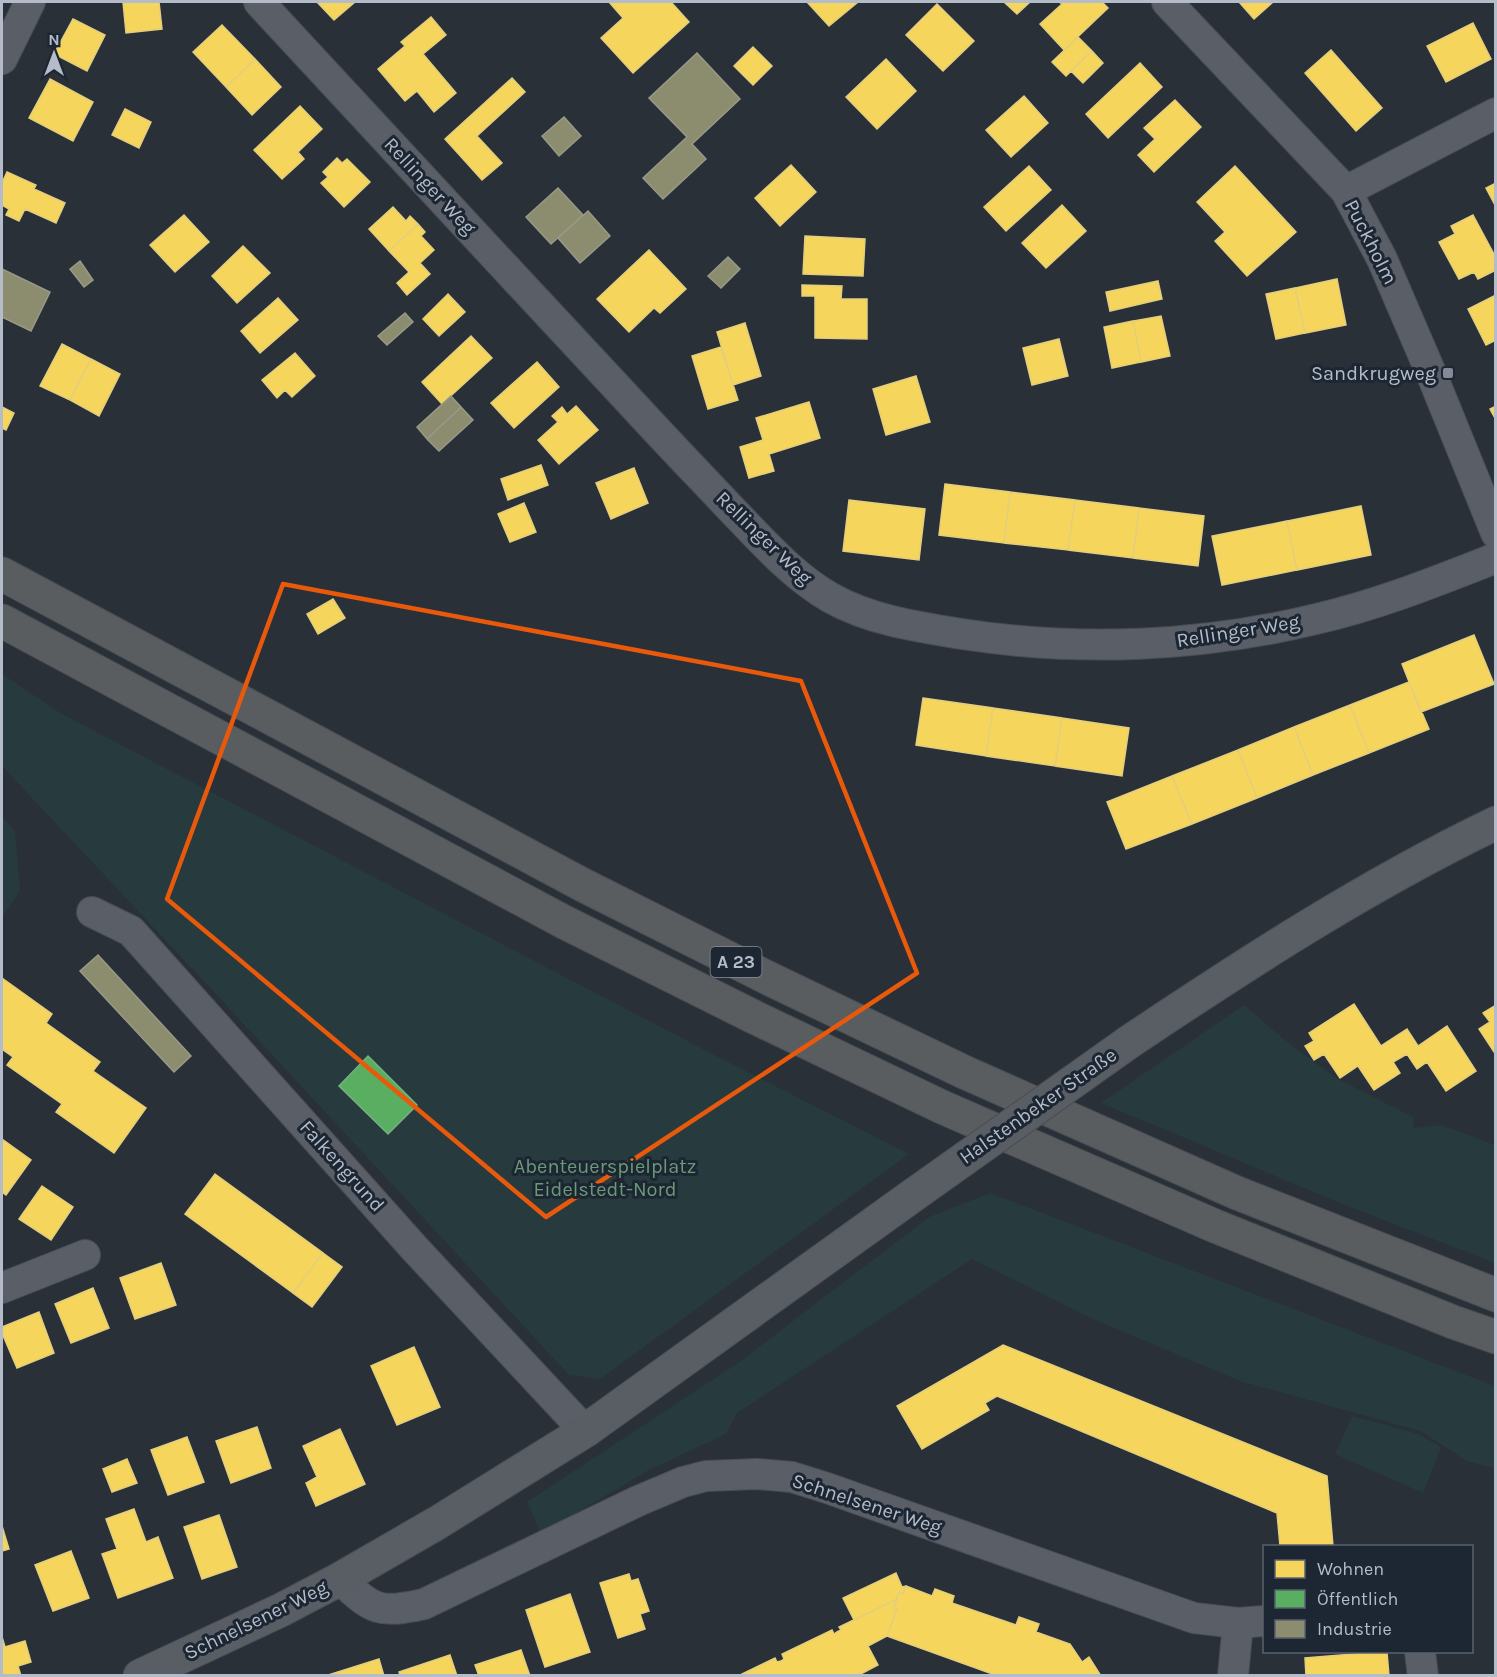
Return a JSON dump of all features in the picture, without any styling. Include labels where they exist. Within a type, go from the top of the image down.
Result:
[{"type":"highway","name":"A 23","points":[[2,574],[583,885],[772,980],[964,1072],[1237,1193],[1496,1295]]},
{"type":"highway","name":"A 23","points":[[2,621],[564,922],[942,1107],[1215,1226],[1496,1337]]},
{"type":"street","points":[[2,59],[30,2]]},
{"type":"street","name":"Rellinger Weg","points":[[259,2],[668,443],[769,548],[807,582],[833,599],[876,617],[1008,641],[1097,644],[1157,643],[1232,636],[1318,619],[1406,592],[1496,558]]},
{"type":"street","name":"Puckholm","points":[[1167,2],[1346,191],[1382,259],[1496,533]]},
{"type":"street","points":[[1346,191],[1496,113]]},
{"type":"street","name":"Halstenbeker Straße","points":[[593,1426],[912,1196],[1129,1042],[1234,971],[1409,867],[1496,823]]},
{"type":"street","name":"Falkengrund","points":[[92,912],[131,931],[416,1250],[593,1426]]},
{"type":"street","points":[[2,1288],[85,1255]]},
{"type":"street","name":"Schnelsener Weg","points":[[140,1676],[261,1620],[340,1579],[437,1523],[593,1426]]},
{"type":"street","name":"Schnelsener Weg","points":[[340,1579],[362,1599],[378,1608],[399,1610],[424,1604],[683,1482],[706,1476],[757,1474],[792,1477],[827,1488],[1194,1618],[1251,1622]]},
{"type":"street","points":[[1233,1676],[1251,1622]]},
{"type":"street","points":[[1420,1653],[1423,1676]]},
{"type":"highlighted area","points":[[283,584],[801,681],[917,973],[546,1217],[167,899]]},
{"type":"green space","name":"Abenteuerspielplatz Eidelstedt-Nord","points":[[2,674],[62,714],[722,1059],[909,1154],[600,1379],[569,1375],[2,766]]},
{"type":"green space","points":[[2,817],[15,831],[20,891],[2,917]]},
{"type":"green space","points":[[1244,1005],[1286,1041],[1338,1079],[1413,1117],[1414,1128],[1442,1125],[1495,1145],[1495,1263],[1340,1203],[1101,1103]]},
{"type":"green space","points":[[990,1193],[1495,1386],[1495,1468],[1469,1462],[1420,1431],[1240,1381],[1091,1318],[972,1259],[737,1413],[726,1434],[649,1470],[541,1534],[527,1502],[738,1363],[929,1217]]},
{"type":"green space","points":[[1352,1416],[1418,1434],[1441,1447],[1423,1493],[1335,1454]]},
{"type":"building: Wohnen","points":[[123,2],[159,2],[162,29],[126,33]]},
{"type":"building: Wohnen","points":[[317,2],[355,2],[334,20]]},
{"type":"building: Wohnen","points":[[609,2],[671,2],[689,22],[633,73],[601,38],[623,18]]},
{"type":"building: Wohnen","points":[[807,2],[858,2],[829,26]]},
{"type":"building: Wohnen","points":[[1004,2],[1030,2],[1017,14]]},
{"type":"building: Wohnen","points":[[1059,2],[1102,2],[1108,8],[1064,50],[1040,24],[1062,4]]},
{"type":"building: Wohnen","points":[[1239,2],[1273,2],[1254,19]]},
{"type":"building: Wohnen","points":[[937,4],[974,41],[943,71],[906,35]]},
{"type":"building: Wohnen","points":[[431,17],[446,35],[423,54],[456,93],[434,112],[417,91],[405,101],[378,69],[405,46],[401,42]]},
{"type":"building: Wohnen","points":[[73,19],[105,35],[87,71],[54,54]]},
{"type":"building: Wohnen","points":[[1473,23],[1491,59],[1446,82],[1427,46]]},
{"type":"building: Wohnen","points":[[222,25],[255,59],[226,87],[193,52]]},
{"type":"building: Wohnen","points":[[1078,37],[1092,51],[1066,76],[1052,62]]},
{"type":"building: Wohnen","points":[[753,47],[772,66],[753,85],[734,66]]},
{"type":"building: Wohnen","points":[[1331,50],[1382,108],[1356,131],[1305,73]]},
{"type":"building: Wohnen","points":[[1092,51],[1103,63],[1083,83],[1071,71]]},
{"type":"building: Wohnen","points":[[255,59],[281,87],[252,115],[226,87]]},
{"type":"building: Wohnen","points":[[886,59],[916,91],[877,129],[846,97]]},
{"type":"building: Wohnen","points":[[1140,63],[1162,87],[1108,138],[1086,114]]},
{"type":"building: Wohnen","points":[[512,78],[525,92],[477,136],[502,163],[482,180],[445,139]]},
{"type":"building: Wohnen","points":[[50,79],[93,102],[73,141],[29,118]]},
{"type":"building: Wohnen","points":[[1024,96],[1048,123],[1011,157],[986,130]]},
{"type":"building: Wohnen","points":[[1175,100],[1201,127],[1154,172],[1138,155],[1155,139],[1144,128]]},
{"type":"building: Wohnen","points":[[300,106],[322,129],[298,152],[304,159],[282,179],[254,150]]},
{"type":"building: Wohnen","points":[[125,109],[151,122],[139,148],[112,135]]},
{"type":"building: Wohnen","points":[[337,158],[342,163],[347,159],[370,182],[344,207],[321,183],[328,177],[323,172]]},
{"type":"building: Wohnen","points":[[791,165],[816,192],[780,226],[755,198]]},
{"type":"building: Wohnen","points":[[1029,166],[1051,190],[1006,231],[984,207]]},
{"type":"building: Wohnen","points":[[1235,166],[1296,232],[1247,276],[1215,241],[1225,232],[1197,202]]},
{"type":"building: Wohnen","points":[[7,172],[36,185],[34,189],[65,203],[56,223],[25,209],[19,221],[6,215],[9,209],[2,205],[2,183]]},
{"type":"building: Wohnen","points":[[1496,183],[1496,207],[1486,188]]},
{"type":"building: Wohnen","points":[[1062,205],[1086,231],[1046,268],[1022,243]]},
{"type":"building: Wohnen","points":[[393,207],[406,221],[410,216],[418,224],[389,251],[369,229]]},
{"type":"building: Wohnen","points":[[184,215],[209,242],[175,272],[150,245]]},
{"type":"building: Wohnen","points":[[1473,215],[1496,258],[1496,270],[1478,279],[1474,272],[1459,279],[1439,242],[1455,234],[1451,226]]},
{"type":"building: Wohnen","points":[[418,224],[425,232],[421,236],[434,250],[420,263],[430,274],[407,295],[397,283],[409,272],[389,251]]},
{"type":"building: Wohnen","points":[[805,236],[865,239],[863,276],[803,274]]},
{"type":"building: Wohnen","points":[[243,246],[270,273],[237,303],[212,276]]},
{"type":"building: Wohnen","points":[[649,250],[686,289],[660,313],[654,308],[629,332],[597,299]]},
{"type":"building: Wohnen","points":[[1337,279],[1346,325],[1305,333],[1295,288]]},
{"type":"building: Wohnen","points":[[1158,281],[1162,299],[1110,311],[1106,292]]},
{"type":"building: Wohnen","points":[[802,285],[842,286],[841,299],[867,299],[867,339],[815,338],[815,296],[802,296]]},
{"type":"building: Wohnen","points":[[1295,288],[1305,333],[1276,339],[1266,294]]},
{"type":"building: Wohnen","points":[[448,294],[465,312],[439,336],[423,319]]},
{"type":"building: Wohnen","points":[[1496,295],[1496,340],[1486,345],[1468,309]]},
{"type":"building: Wohnen","points":[[278,298],[298,320],[260,353],[241,331]]},
{"type":"building: Wohnen","points":[[1161,316],[1170,356],[1141,362],[1133,321]]},
{"type":"building: Wohnen","points":[[1133,321],[1141,362],[1112,368],[1104,327]]},
{"type":"building: Wohnen","points":[[745,323],[761,376],[733,385],[717,332]]},
{"type":"building: Wohnen","points":[[471,336],[492,358],[442,404],[422,382]]},
{"type":"building: Wohnen","points":[[1059,339],[1068,376],[1032,385],[1023,348]]},
{"type":"building: Wohnen","points":[[62,344],[91,359],[70,400],[40,386]]},
{"type":"building: Wohnen","points":[[721,347],[738,400],[708,409],[692,356]]},
{"type":"building: Wohnen","points":[[295,353],[315,376],[292,397],[285,390],[277,398],[262,380]]},
{"type":"building: Wohnen","points":[[91,359],[120,374],[99,416],[70,400]]},
{"type":"building: Wohnen","points":[[537,362],[559,387],[514,428],[491,403]]},
{"type":"building: Wohnen","points":[[916,376],[930,422],[886,435],[873,389]]},
{"type":"building: Wohnen","points":[[809,402],[820,438],[769,454],[774,471],[749,478],[740,447],[763,440],[756,418]]},
{"type":"building: Wohnen","points":[[576,406],[598,430],[559,464],[538,440],[558,422],[552,416],[562,407],[567,414]]},
{"type":"building: Wohnen","points":[[1496,406],[1496,420],[1490,409]]},
{"type":"building: Wohnen","points":[[2,407],[14,413],[6,430],[2,428]]},
{"type":"building: Wohnen","points":[[541,465],[548,485],[508,500],[501,479]]},
{"type":"building: Wohnen","points":[[634,468],[648,503],[611,519],[596,483]]},
{"type":"building: Wohnen","points":[[945,484],[1010,492],[1004,543],[939,535]]},
{"type":"building: Wohnen","points":[[1010,492],[1075,500],[1068,550],[1004,543]]},
{"type":"building: Wohnen","points":[[849,500],[925,509],[919,560],[843,551]]},
{"type":"building: Wohnen","points":[[1075,500],[1139,508],[1133,558],[1068,550]]},
{"type":"building: Wohnen","points":[[524,503],[536,532],[510,542],[498,514]]},
{"type":"building: Wohnen","points":[[1361,506],[1371,555],[1297,570],[1287,521]]},
{"type":"building: Wohnen","points":[[1139,508],[1204,516],[1198,566],[1133,558]]},
{"type":"building: Wohnen","points":[[1287,521],[1297,570],[1222,585],[1212,536]]},
{"type":"building: Wohnen","points":[[333,599],[345,618],[318,634],[307,614]]},
{"type":"building: Wohnen","points":[[1474,635],[1494,684],[1421,712],[1402,664]]},
{"type":"building: Wohnen","points":[[1409,682],[1429,729],[1369,753],[1350,705]]},
{"type":"building: Wohnen","points":[[923,698],[993,708],[986,756],[916,745]]},
{"type":"building: Wohnen","points":[[1350,705],[1369,753],[1313,775],[1294,727]]},
{"type":"building: Wohnen","points":[[993,708],[1062,718],[1055,766],[986,756]]},
{"type":"building: Wohnen","points":[[1062,718],[1129,728],[1122,776],[1055,766]]},
{"type":"building: Wohnen","points":[[1294,727],[1313,775],[1257,798],[1238,750]]},
{"type":"building: Wohnen","points":[[1238,750],[1257,798],[1192,824],[1172,776]]},
{"type":"building: Wohnen","points":[[1172,776],[1192,824],[1126,849],[1107,802]]},
{"type":"building: Wohnen","points":[[2,978],[52,1014],[46,1023],[100,1062],[93,1071],[146,1108],[114,1153],[56,1112],[62,1104],[7,1065],[13,1057],[2,1049]]},
{"type":"building: Wohnen","points":[[1354,1004],[1381,1046],[1407,1029],[1418,1046],[1447,1026],[1476,1071],[1446,1091],[1427,1062],[1417,1069],[1407,1054],[1393,1062],[1400,1073],[1374,1090],[1358,1066],[1340,1078],[1324,1054],[1314,1060],[1305,1046],[1314,1041],[1309,1033]]},
{"type":"building: Wohnen","points":[[1496,1005],[1496,1055],[1479,1029],[1490,1022],[1483,1013]]},
{"type":"building: Wohnen","points":[[2,1139],[31,1160],[6,1195],[2,1192]]},
{"type":"building: Wohnen","points":[[215,1174],[323,1253],[293,1293],[185,1214]]},
{"type":"building: Wohnen","points":[[42,1186],[73,1207],[51,1240],[19,1219]]},
{"type":"building: Wohnen","points":[[323,1253],[342,1267],[312,1307],[293,1293]]},
{"type":"building: Wohnen","points":[[161,1263],[176,1305],[135,1319],[120,1278]]},
{"type":"building: Wohnen","points":[[93,1288],[109,1328],[71,1343],[55,1304]]},
{"type":"building: Wohnen","points":[[39,1312],[54,1353],[17,1368],[2,1333],[2,1327]]},
{"type":"building: Wohnen","points":[[1003,1345],[1327,1476],[1333,1545],[1280,1545],[1277,1513],[997,1396],[985,1403],[989,1410],[922,1449],[897,1406]]},
{"type":"building: Wohnen","points":[[414,1347],[440,1407],[397,1425],[371,1366]]},
{"type":"building: Wohnen","points":[[257,1427],[271,1468],[231,1483],[216,1441]]},
{"type":"building: Wohnen","points":[[340,1429],[365,1484],[316,1506],[306,1483],[317,1477],[303,1446]]},
{"type":"building: Wohnen","points":[[187,1437],[204,1482],[168,1495],[151,1450]]},
{"type":"building: Wohnen","points":[[127,1459],[137,1483],[112,1492],[103,1469]]},
{"type":"building: Wohnen","points":[[134,1509],[146,1542],[158,1537],[173,1578],[118,1598],[102,1554],[117,1549],[106,1519]]},
{"type":"building: Wohnen","points":[[219,1515],[237,1567],[202,1579],[184,1527]]},
{"type":"building: Wohnen","points":[[2,1526],[9,1549],[2,1551]]},
{"type":"building: Wohnen","points":[[71,1551],[89,1598],[53,1611],[35,1565]]},
{"type":"building: Wohnen","points":[[896,1573],[902,1587],[906,1586],[903,1594],[899,1592],[897,1599],[854,1620],[843,1598]]},
{"type":"building: Wohnen","points":[[629,1574],[631,1581],[638,1579],[649,1611],[640,1614],[645,1629],[618,1638],[600,1583]]},
{"type":"building: Wohnen","points":[[906,1586],[932,1596],[935,1589],[954,1596],[952,1603],[1016,1625],[1019,1617],[1039,1624],[1036,1632],[1070,1644],[1082,1662],[1089,1657],[1101,1676],[998,1676],[887,1636],[897,1609],[894,1608],[899,1592],[903,1594]]},
{"type":"building: Wohnen","points":[[570,1594],[590,1652],[545,1667],[526,1610]]},
{"type":"building: Wohnen","points":[[897,1599],[894,1608],[897,1609],[887,1636],[868,1646],[878,1665],[857,1676],[738,1676],[775,1658],[777,1662],[781,1661],[784,1659],[782,1654],[832,1630],[834,1634],[841,1630],[839,1627]]},
{"type":"building: Wohnen","points":[[2,1637],[5,1647],[25,1641],[31,1662],[18,1666],[21,1676],[2,1676]]},
{"type":"building: Wohnen","points":[[521,1650],[530,1676],[479,1676],[475,1665]]},
{"type":"building: Wohnen","points":[[1387,1653],[1389,1676],[1306,1676],[1305,1658]]},
{"type":"building: Wohnen","points":[[450,1655],[457,1676],[400,1676],[399,1672]]},
{"type":"building: Wohnen","points":[[379,1659],[384,1676],[328,1675]]},
{"type":"building: Öffentlich","points":[[368,1056],[417,1105],[388,1134],[339,1086]]},
{"type":"building: Industrie","points":[[697,53],[740,99],[692,144],[706,159],[663,199],[643,178],[687,137],[649,98]]},
{"type":"building: Industrie","points":[[564,117],[581,136],[559,156],[542,136]]},
{"type":"building: Industrie","points":[[558,188],[583,215],[551,244],[526,217]]},
{"type":"building: Industrie","points":[[588,211],[610,236],[580,263],[558,238]]},
{"type":"building: Industrie","points":[[728,257],[740,269],[721,288],[708,276]]},
{"type":"building: Industrie","points":[[80,261],[93,280],[84,287],[70,269]]},
{"type":"building: Industrie","points":[[2,269],[50,292],[31,331],[2,317]]},
{"type":"building: Industrie","points":[[405,313],[413,322],[387,345],[378,336]]},
{"type":"building: Industrie","points":[[451,396],[461,407],[427,439],[417,427]]},
{"type":"building: Industrie","points":[[461,407],[473,420],[439,451],[427,439]]},
{"type":"building: Industrie","points":[[98,955],[191,1056],[174,1072],[80,971]]},
{"type":"place","name":"Sandkrugweg","points":[[1448,373]]}]
